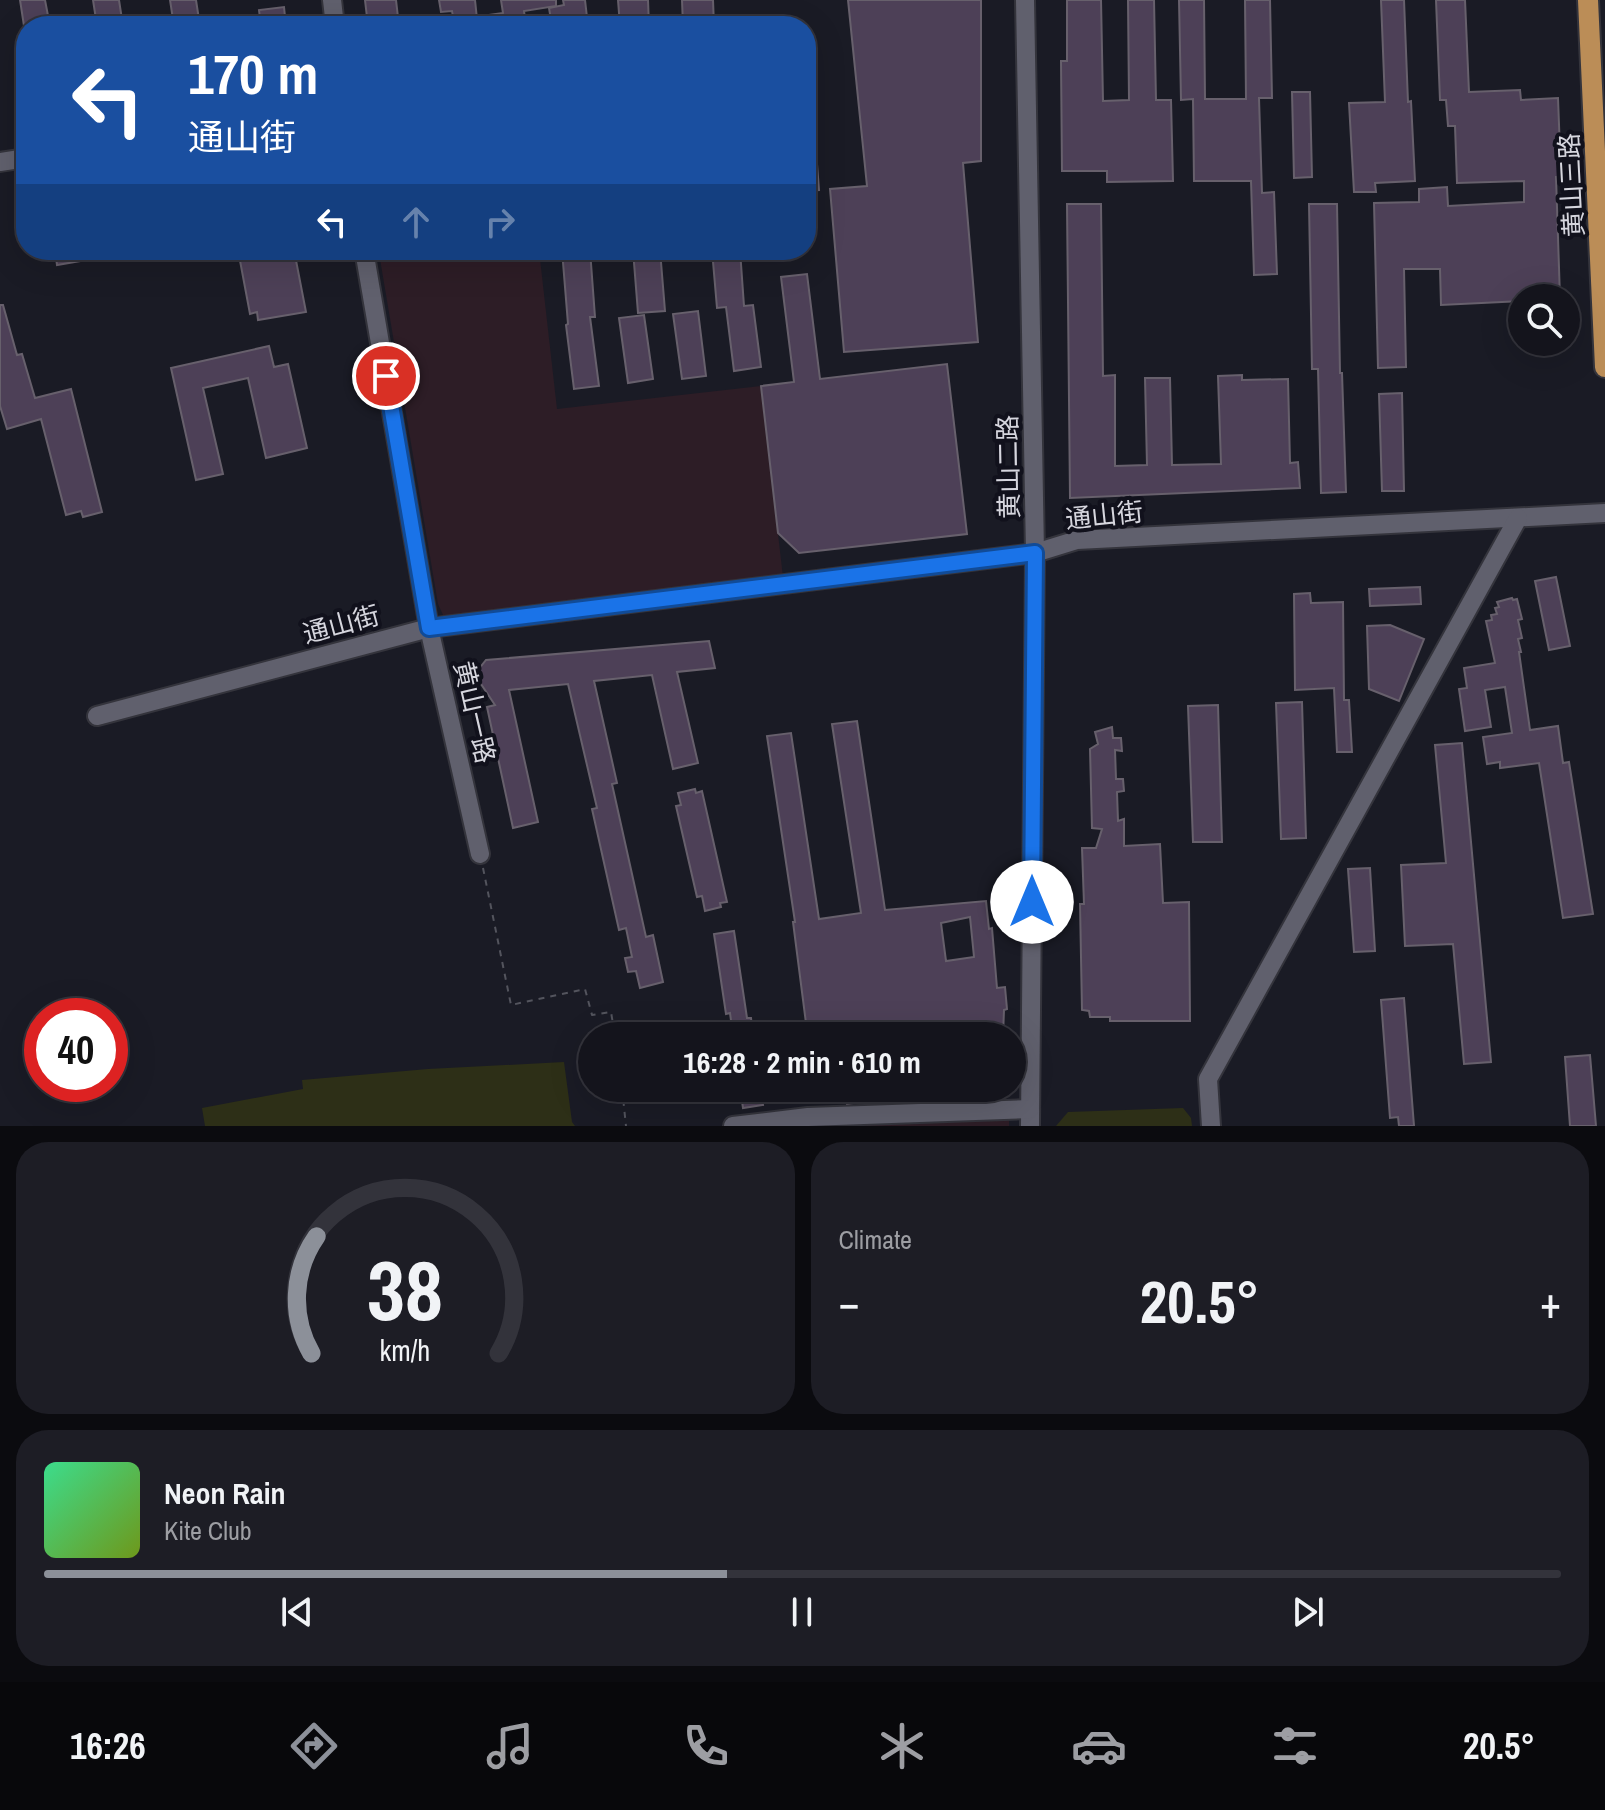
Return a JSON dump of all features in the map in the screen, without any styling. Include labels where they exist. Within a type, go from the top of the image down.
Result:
[{"type":"main road","name":"黄山三路","points":[[1588,0],[1605,367]]},
{"type":"street","name":"黄山二路","points":[[1025,0],[1035,553],[1030,1118]]},
{"type":"street","name":"黄山一路","points":[[366,260],[429,628],[480,854]]},
{"type":"street","name":"通山街","points":[[97,716],[429,628],[1035,553],[1077,540],[1605,513]]},
{"type":"street","points":[[1211,1126],[1208,1079],[1518,518]]},
{"type":"street","points":[[745,1125],[808,1117],[1030,1118]]},
{"type":"path","points":[[480,854],[511,1005],[585,989],[592,1015],[611,1012],[613,1022]]},
{"type":"path","points":[[623,1102],[626,1126]]},
{"type":"shaded area","points":[[380,260],[540,260],[557,409],[761,386],[783,577],[453,619],[443,615],[438,604]]},
{"type":"shaded area","points":[[1009,1118],[1009,1126],[839,1126],[839,1123]]},
{"type":"green space","points":[[564,1062],[575,1126],[205,1126],[202,1108],[303,1089],[302,1080]]},
{"type":"green space","points":[[1183,1108],[1191,1118],[1192,1126],[1056,1126],[1068,1112]]},
{"type":"building","points":[[20,0],[45,0],[48,16],[22,16]]},
{"type":"building","points":[[93,0],[119,0],[121,16],[95,16]]},
{"type":"building","points":[[170,0],[196,0],[198,16],[172,16]]},
{"type":"building","points":[[365,0],[396,0],[398,16],[367,16]]},
{"type":"building","points":[[439,0],[475,0],[477,16],[453,16],[452,11],[441,12]]},
{"type":"building","points":[[501,0],[556,0],[556,6],[524,11],[525,16],[488,15],[503,13]]},
{"type":"building","points":[[563,0],[585,0],[587,16],[550,16],[549,8],[564,5]]},
{"type":"building","points":[[618,0],[648,0],[649,16],[619,16]]},
{"type":"building","points":[[682,0],[713,0],[714,16],[683,16]]},
{"type":"building","points":[[848,0],[981,0],[981,161],[963,163],[978,342],[844,352],[830,189],[867,186]]},
{"type":"building","points":[[1067,0],[1101,0],[1103,101],[1129,100],[1128,0],[1154,0],[1156,100],[1171,100],[1173,181],[1107,182],[1107,171],[1062,171],[1061,61],[1067,61]]},
{"type":"building","points":[[1179,0],[1204,0],[1205,99],[1246,99],[1245,0],[1270,0],[1272,98],[1259,98],[1262,193],[1274,192],[1277,274],[1254,275],[1251,181],[1194,181],[1193,99],[1181,100]]},
{"type":"building","points":[[1381,0],[1404,0],[1415,181],[1375,183],[1376,192],[1354,192],[1349,103],[1385,102]]},
{"type":"building","points":[[1436,0],[1465,0],[1469,92],[1520,90],[1521,100],[1558,98],[1561,177],[1556,177],[1560,284],[1508,284],[1508,302],[1441,305],[1440,269],[1404,269],[1406,367],[1378,368],[1374,203],[1419,202],[1419,189],[1447,187],[1448,206],[1524,202],[1524,181],[1457,183],[1455,126],[1448,126],[1446,100],[1440,100]]},
{"type":"building","points":[[284,7],[285,16],[260,16],[259,10]]},
{"type":"building","points":[[1292,92],[1310,92],[1312,177],[1294,178]]},
{"type":"building","points":[[816,151],[819,190],[816,190]]},
{"type":"building","points":[[1067,204],[1101,204],[1103,376],[1115,375],[1115,466],[1147,465],[1145,378],[1170,378],[1172,465],[1221,464],[1218,376],[1242,375],[1242,380],[1288,379],[1290,463],[1298,462],[1300,488],[1070,498]]},
{"type":"building","points":[[1309,204],[1337,204],[1346,492],[1321,493],[1318,369],[1312,369]]},
{"type":"building","points":[[56,260],[81,260],[81,261],[57,265]]},
{"type":"building","points":[[240,260],[296,260],[306,312],[258,320],[257,312],[250,314]]},
{"type":"building","points":[[563,260],[591,260],[595,317],[590,317],[599,386],[574,389]]},
{"type":"building","points":[[634,260],[661,260],[665,311],[638,313]]},
{"type":"building","points":[[713,260],[741,260],[744,306],[753,305],[761,367],[734,371],[726,307],[717,308]]},
{"type":"building","points":[[807,274],[820,379],[947,364],[967,534],[799,553],[778,533],[761,386],[794,382],[781,277]]},
{"type":"building","points":[[0,305],[3,305],[17,355],[22,354],[35,398],[71,389],[102,512],[83,517],[81,511],[66,515],[41,419],[7,429],[0,406]]},
{"type":"building","points":[[698,311],[706,376],[682,379],[673,314]]},
{"type":"building","points":[[644,315],[653,379],[628,383],[619,318]]},
{"type":"building","points":[[269,346],[274,367],[288,364],[307,448],[266,458],[248,378],[203,388],[223,474],[196,480],[171,368]]},
{"type":"building","points":[[1402,393],[1404,491],[1382,491],[1379,394]]},
{"type":"building","points":[[1556,577],[1570,646],[1549,650],[1535,581]]},
{"type":"building","points":[[1420,587],[1421,604],[1370,606],[1369,589]]},
{"type":"building","points":[[1310,593],[1311,603],[1343,602],[1344,700],[1349,700],[1352,752],[1337,752],[1334,688],[1295,690],[1294,594]]},
{"type":"building","points":[[1517,599],[1522,619],[1518,620],[1522,638],[1518,639],[1530,730],[1558,726],[1563,763],[1569,762],[1593,914],[1563,918],[1539,763],[1500,768],[1500,762],[1487,764],[1483,737],[1512,733],[1505,687],[1485,690],[1491,727],[1465,731],[1459,689],[1467,688],[1464,668],[1495,663],[1486,621],[1497,614],[1497,602]]},
{"type":"building","points":[[1390,625],[1424,639],[1399,701],[1369,689],[1367,626]]},
{"type":"building","points":[[709,641],[715,668],[677,672],[698,763],[673,769],[652,675],[594,681],[617,783],[612,784],[646,937],[653,935],[663,982],[640,988],[636,971],[628,972],[625,958],[632,957],[626,928],[619,930],[592,809],[597,808],[568,684],[509,690],[538,822],[513,828],[487,707],[495,705],[481,684],[478,670],[486,660]]},
{"type":"building","points":[[1302,702],[1306,838],[1281,839],[1276,703]]},
{"type":"building","points":[[1218,705],[1222,842],[1193,842],[1188,706]]},
{"type":"building","points":[[857,721],[885,910],[986,901],[989,929],[992,928],[997,988],[1005,987],[1007,1009],[1004,1010],[1004,1022],[806,1022],[795,922],[767,736],[791,733],[819,919],[861,913],[832,724]],"holes":[[[970,917],[974,957],[946,961],[941,923]]]},
{"type":"building","points":[[1112,727],[1113,738],[1121,738],[1122,751],[1115,750],[1116,779],[1123,779],[1124,791],[1117,792],[1118,821],[1124,819],[1124,846],[1160,844],[1163,903],[1189,902],[1190,1021],[1110,1021],[1110,1017],[1090,1017],[1089,1011],[1082,1010],[1082,848],[1096,848],[1102,829],[1092,828],[1090,749],[1098,744],[1095,732]]},
{"type":"building","points":[[1462,743],[1491,1062],[1464,1064],[1453,944],[1405,946],[1401,865],[1446,863],[1435,745]]},
{"type":"building","points":[[695,789],[696,793],[702,791],[727,902],[705,911],[702,896],[697,897],[676,806],[681,805],[678,793]]},
{"type":"building","points":[[1370,868],[1375,951],[1354,952],[1348,869]]},
{"type":"building","points":[[734,931],[747,1018],[751,1018],[751,1022],[731,1022],[730,1013],[726,1014],[714,934]]},
{"type":"building","points":[[1404,998],[1414,1126],[1399,1126],[1398,1117],[1390,1118],[1381,1000]]},
{"type":"building","points":[[1590,1055],[1596,1126],[1570,1126],[1565,1057]]},
{"type":"building","points":[[742,1102],[762,1102],[763,1105],[743,1108]]},
{"type":"route","points":[[386,376],[429,628],[1035,553],[1032,902]]}]
